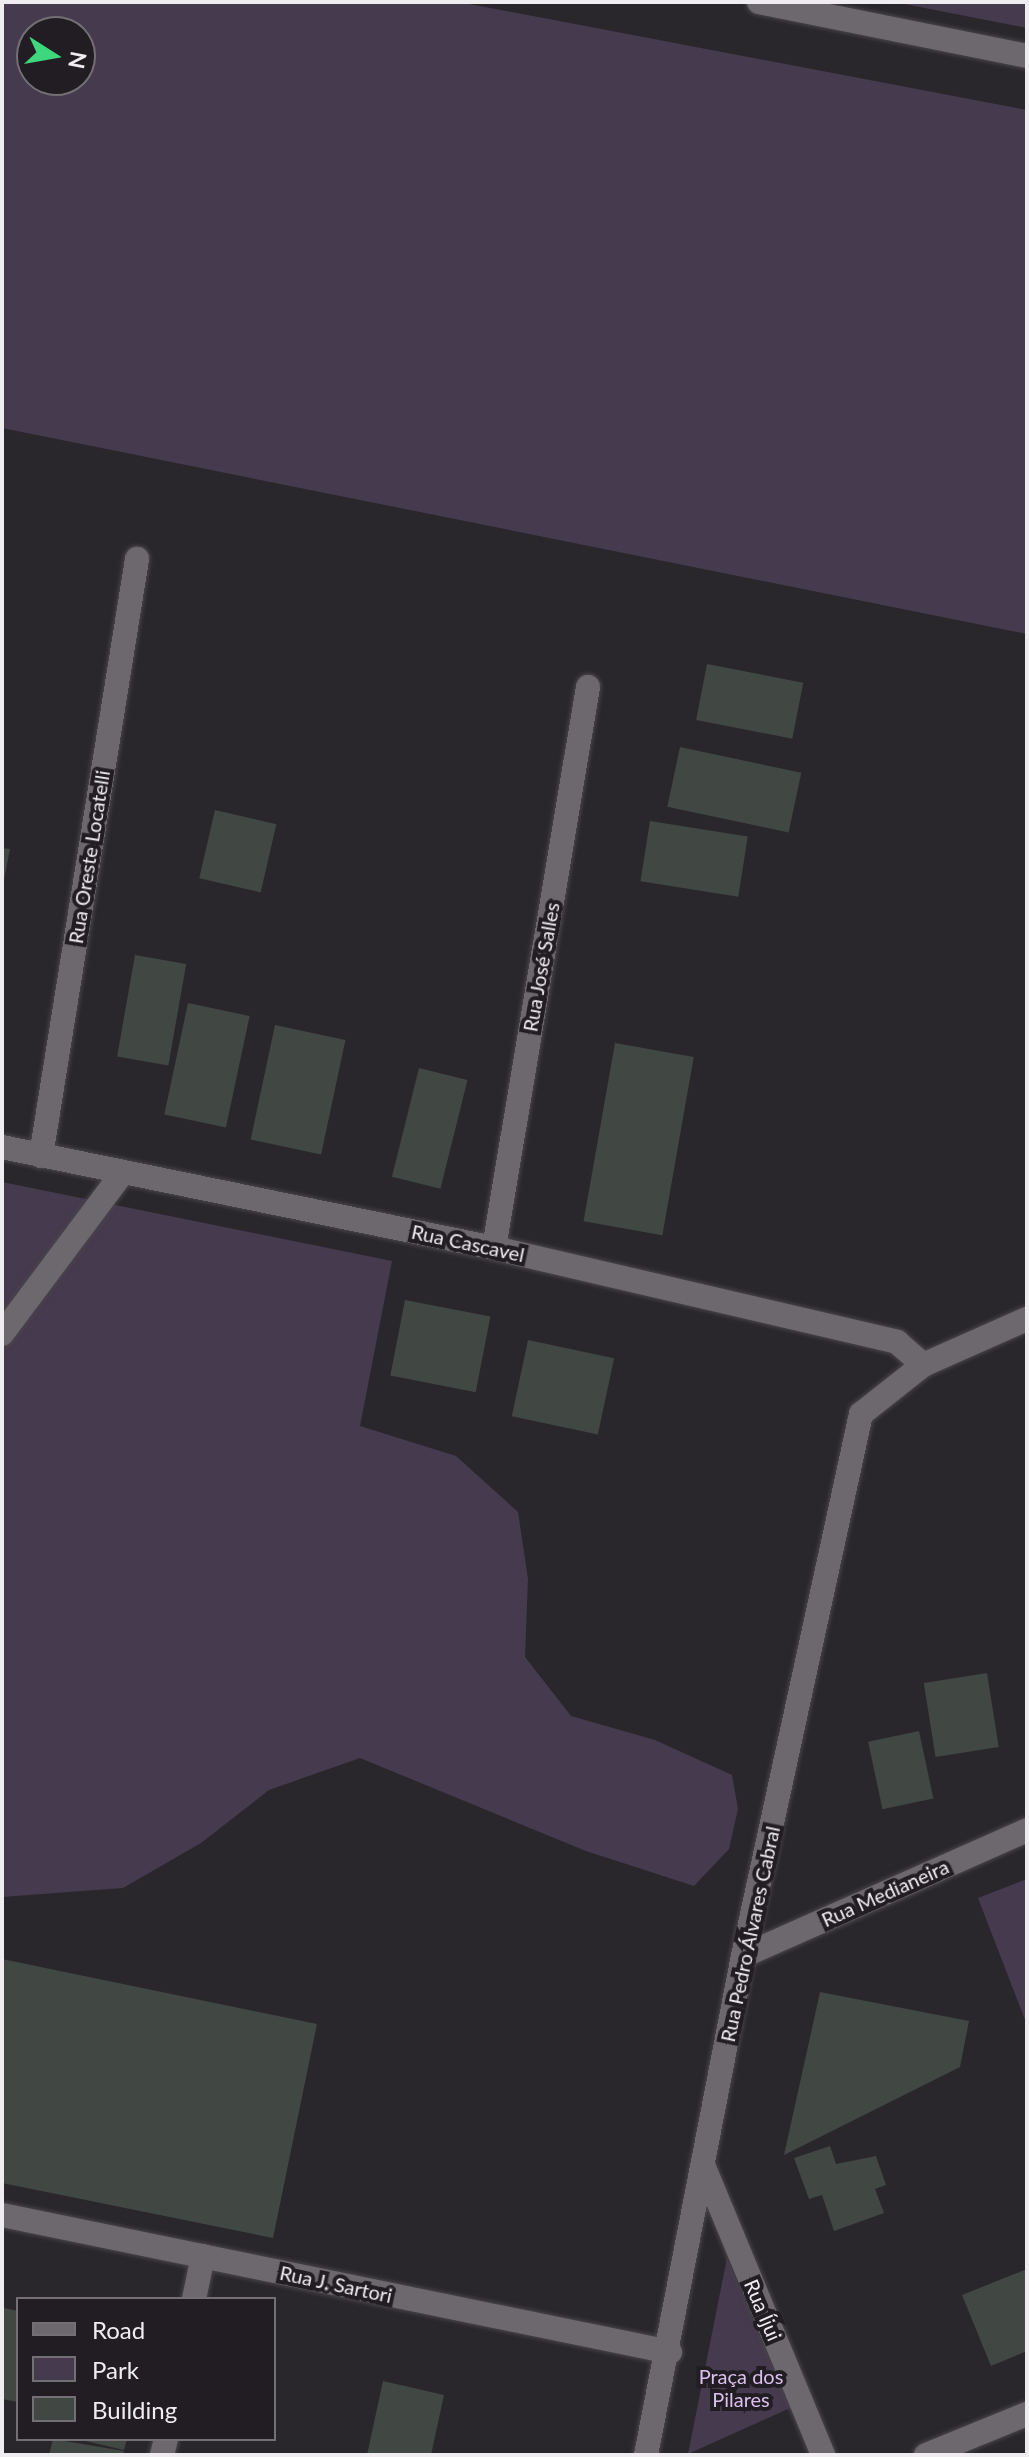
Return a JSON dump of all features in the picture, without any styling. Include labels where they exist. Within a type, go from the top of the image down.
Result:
[{"type":"street","points":[[759,2],[1027,56]]},
{"type":"street","name":"Rua Oreste Locatelli","points":[[41,1156],[137,559]]},
{"type":"street","name":"Rua José Salles","points":[[494,1248],[588,687]]},
{"type":"street","name":"Rua Cascavel","points":[[2,1147],[494,1248],[897,1342],[923,1365]]},
{"type":"street","points":[[2,1334],[123,1172]]},
{"type":"street","points":[[923,1365],[1027,1319]]},
{"type":"street","name":"Rua Pedro Álvares Cabral","points":[[646,2455],[670,2352],[743,1956],[861,1414],[923,1365]]},
{"type":"street","name":"Rua Medianeira","points":[[743,1956],[1027,1830]]},
{"type":"street","name":"Rua Íjui","points":[[703,2165],[823,2455]]},
{"type":"street","name":"Rua J. Sartori","points":[[2,2215],[670,2352]]},
{"type":"street","points":[[194,2297],[203,2256]]},
{"type":"street","points":[[926,2455],[1027,2414]]},
{"type":"green space","points":[[2,2],[459,2],[1027,110],[1027,634],[2,428]]},
{"type":"green space","points":[[894,2],[1027,2],[1027,28]]},
{"type":"green space","points":[[2,1182],[392,1261],[360,1426],[456,1456],[518,1512],[528,1579],[525,1657],[571,1716],[655,1740],[732,1775],[738,1809],[729,1849],[694,1886],[586,1851],[360,1758],[269,1790],[201,1843],[123,1888],[2,1897]]},
{"type":"green space","points":[[1027,1879],[1027,2025],[978,1898]]},
{"type":"green space","name":"Praça dos Pilares","points":[[727,2258],[790,2408],[688,2454]]},
{"type":"building","points":[[707,664],[803,683],[792,739],[696,720]]},
{"type":"building","points":[[680,747],[801,773],[789,832],[667,807]]},
{"type":"building","points":[[215,810],[276,824],[261,892],[199,878]]},
{"type":"building","points":[[650,821],[748,836],[738,897],[640,881]]},
{"type":"building","points":[[2,848],[10,849],[3,885],[2,885]]},
{"type":"building","points":[[135,955],[186,964],[168,1065],[117,1056]]},
{"type":"building","points":[[188,1003],[250,1016],[226,1128],[164,1115]]},
{"type":"building","points":[[275,1025],[345,1040],[321,1154],[251,1139]]},
{"type":"building","points":[[615,1043],[694,1057],[662,1235],[584,1221]]},
{"type":"building","points":[[419,1068],[468,1080],[440,1189],[392,1177]]},
{"type":"building","points":[[405,1300],[490,1317],[476,1392],[390,1376]]},
{"type":"building","points":[[528,1340],[614,1358],[598,1435],[512,1416]]},
{"type":"building","points":[[987,1673],[999,1747],[936,1757],[924,1683]]},
{"type":"building","points":[[919,1731],[933,1798],[882,1809],[868,1742]]},
{"type":"building","points":[[2,1959],[317,2024],[273,2238],[2,2183]]},
{"type":"building","points":[[820,1992],[969,2021],[960,2067],[784,2155]]},
{"type":"building","points":[[830,2146],[836,2164],[876,2156],[886,2185],[875,2189],[884,2213],[834,2231],[822,2195],[809,2199],[794,2158]]},
{"type":"building","points":[[1027,2269],[1027,2351],[991,2366],[962,2295]]},
{"type":"building","points":[[4,2308],[16,2311],[16,2402],[2,2399]]},
{"type":"building","points":[[383,2381],[444,2395],[431,2455],[367,2455]]},
{"type":"building","points":[[52,2441],[124,2451],[123,2455],[49,2455]]},
{"type":"building","points":[[86,2441],[126,2441],[124,2450]]}]
